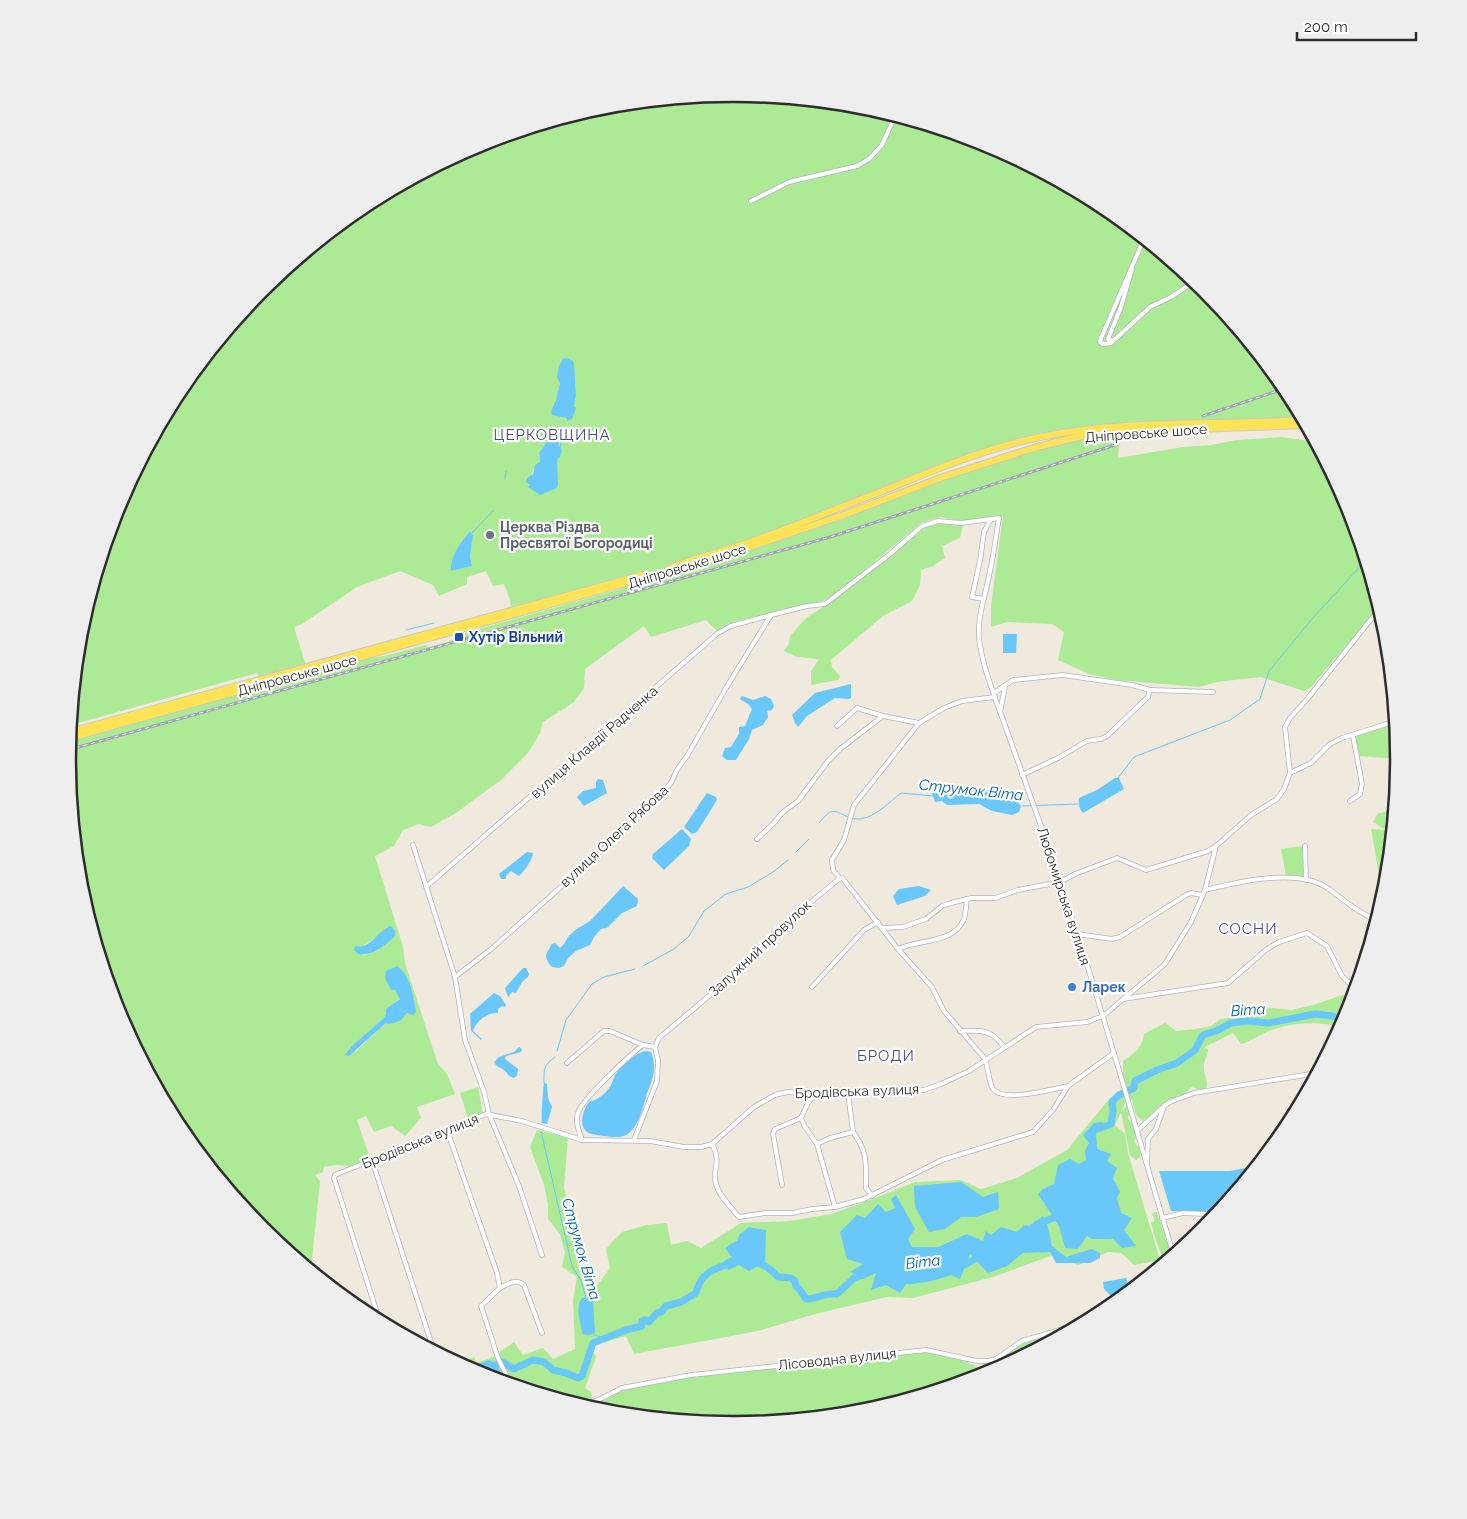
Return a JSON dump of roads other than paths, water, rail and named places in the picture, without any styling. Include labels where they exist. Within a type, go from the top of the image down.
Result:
[{"type":"main road","name":"Дніпровське шосе","points":[[77,730],[659,570],[750,542],[955,462],[1038,437],[1079,429],[1121,425],[1296,420]]},
{"type":"main road","name":"Дніпровське шосе","points":[[77,736],[723,556],[841,516],[943,477],[1037,447],[1086,435],[1138,431],[1299,425]]},
{"type":"street","points":[[751,201],[789,182],[857,166],[869,159],[882,144],[892,122]]},
{"type":"street","points":[[1142,244],[1100,342],[1103,344],[1112,341],[1150,307],[1171,297],[1188,285]]},
{"type":"street","points":[[1112,341],[1108,339],[1121,307],[1135,258]]},
{"type":"street","name":"Любомирська вулиця","points":[[991,519],[999,518],[980,615],[979,639],[983,659],[1060,882],[1138,1130]]},
{"type":"street","points":[[984,599],[972,597],[984,532],[991,519]]},
{"type":"street","name":"вулиця Клавдії Радченка","points":[[426,887],[718,633],[731,626],[771,615],[807,606],[825,604],[890,554],[922,526],[938,520],[962,524],[991,519]]},
{"type":"street","name":"вулиця Олега Рябова","points":[[455,977],[490,950],[599,853],[671,783],[730,680],[771,615]]},
{"type":"street","points":[[882,928],[902,927],[926,920],[942,906],[967,899],[995,898],[1018,890],[1060,882],[1075,874],[1117,858],[1146,870],[1208,851],[1216,846],[1251,815],[1278,799],[1290,773],[1285,727],[1287,721],[1374,616]]},
{"type":"street","points":[[1068,1086],[1015,1096],[1002,1095],[994,1091],[990,1083],[989,1068],[985,1059],[944,1011],[932,988],[898,949],[843,879],[840,878],[834,870],[832,860],[844,840],[854,805],[883,766],[906,742],[919,723],[944,708],[962,701],[994,695],[1013,680],[1063,675],[1132,685],[1150,690],[1213,692]]},
{"type":"street","points":[[1000,712],[1005,687]]},
{"type":"street","points":[[1022,775],[1058,758],[1087,740],[1101,739],[1107,736],[1148,697],[1150,690]]},
{"type":"street","points":[[837,726],[857,708],[919,723]]},
{"type":"street","points":[[756,839],[783,812],[798,801],[828,761],[840,749],[884,716]]},
{"type":"street","points":[[1290,773],[1311,763],[1330,744],[1389,723]]},
{"type":"street","points":[[1350,801],[1360,794],[1362,784],[1353,736]]},
{"type":"street","points":[[413,845],[455,977],[465,1040],[484,1092],[489,1114],[519,1186],[542,1255]]},
{"type":"street","name":"Бродівська вулиця","points":[[377,1311],[334,1176],[489,1114],[522,1121],[582,1140],[634,1140],[684,1147],[700,1147],[712,1144],[742,1117],[775,1095],[787,1092],[848,1093],[924,1090],[969,1071],[1036,1027],[1087,1022],[1103,1016],[1165,964],[1170,957],[1191,922],[1205,890],[1216,846]]},
{"type":"street","points":[[1306,846],[1306,880]]},
{"type":"street","name":"Залужний провулок","points":[[655,1046],[659,1038],[722,985],[776,931],[840,878]]},
{"type":"street","points":[[1205,890],[1261,878],[1306,880],[1327,888],[1362,913],[1371,917]]},
{"type":"street","points":[[1077,934],[1112,939],[1120,937],[1186,895],[1191,893],[1202,895]]},
{"type":"street","points":[[898,949],[906,945],[947,936],[956,930],[964,919],[967,899]]},
{"type":"street","points":[[812,987],[864,930],[878,922]]},
{"type":"street","points":[[1123,999],[1228,983],[1267,949],[1279,942],[1307,933],[1327,946],[1342,976],[1351,985]]},
{"type":"street","points":[[960,1031],[974,1030],[991,1033],[1004,1047]]},
{"type":"street","points":[[567,1063],[604,1031],[610,1031],[643,1045],[655,1046],[658,1061],[658,1081],[634,1140]]},
{"type":"street","points":[[582,1140],[577,1124],[577,1114],[580,1107],[605,1080],[643,1045]]},
{"type":"street","points":[[712,1144],[718,1160],[715,1171],[716,1184],[720,1193],[739,1217],[765,1213],[793,1213],[835,1207],[872,1196],[942,1160],[1034,1132],[1053,1110],[1068,1086],[1114,1053]]},
{"type":"street","points":[[1172,1249],[1147,1168],[1138,1130],[1164,1106],[1181,1097],[1194,1093],[1310,1074]]},
{"type":"street","points":[[804,1093],[809,1101]]},
{"type":"street","points":[[782,1185],[773,1134],[775,1129],[801,1118],[809,1101],[818,1093]]},
{"type":"street","points":[[848,1093],[853,1132],[861,1142],[868,1172],[866,1188],[872,1196]]},
{"type":"street","points":[[1147,1168],[1148,1138],[1156,1128],[1164,1106]]},
{"type":"street","points":[[801,1118],[817,1144],[835,1207]]},
{"type":"street","points":[[447,1130],[497,1273],[500,1288]]},
{"type":"street","points":[[817,1144],[830,1138],[853,1132]]},
{"type":"street","points":[[372,1160],[431,1343]]},
{"type":"street","points":[[1162,1218],[1183,1213],[1208,1214]]},
{"type":"street","points":[[507,1376],[498,1358],[481,1306],[500,1288],[513,1282],[519,1282],[524,1285],[542,1333]]},
{"type":"street","name":"Лісоводна вулиця","points":[[595,1402],[622,1388],[691,1375],[926,1350],[977,1361],[987,1361],[996,1358],[1022,1341],[1061,1330]]},
{"type":"street","points":[[996,1358],[1000,1360]]},
{"type":"water","points":[[567,358],[573,361],[574,365],[576,395],[574,406],[576,408],[572,419],[567,421],[567,418],[552,415],[551,411],[560,383],[557,377],[559,366],[563,359]]},
{"type":"water","points":[[553,439],[557,441],[562,451],[557,459],[558,484],[557,488],[540,495],[528,487],[530,485],[526,482],[527,478],[533,474],[535,465],[540,462],[539,453],[546,443]]},
{"type":"water","points":[[470,531],[473,535],[470,556],[472,566],[451,571],[454,554]]},
{"type":"water","points":[[1003,634],[1017,634],[1016,653],[1003,653]]},
{"type":"water","points":[[851,684],[851,698],[835,698],[807,716],[798,727],[792,715],[815,693]]},
{"type":"water","points":[[742,696],[753,700],[765,696],[771,699],[774,706],[772,710],[767,711],[768,717],[763,725],[752,730],[749,739],[736,760],[727,760],[722,756],[725,748],[731,747],[739,734],[739,727],[745,726],[752,709],[740,699]]},
{"type":"water","points":[[1115,778],[1119,778],[1124,789],[1083,813],[1079,806],[1079,798],[1097,790]]},
{"type":"water","points":[[598,779],[603,780],[607,793],[584,806],[577,797],[583,791],[596,788]]},
{"type":"water","points":[[954,788],[1003,792],[1011,800],[1013,797],[1021,806],[1019,812],[1012,815],[992,811],[979,804],[947,805],[942,801],[935,802],[932,793]]},
{"type":"water","points":[[707,793],[716,797],[717,800],[697,832],[692,834],[684,827]]},
{"type":"water","points":[[682,829],[691,839],[689,846],[664,870],[652,858],[653,854]]},
{"type":"water","points":[[527,852],[533,853],[533,856],[521,874],[519,876],[511,871],[506,876],[506,879],[501,879],[499,874]]},
{"type":"water","points":[[623,886],[638,899],[637,906],[622,913],[607,928],[601,929],[590,945],[576,951],[568,958],[564,966],[559,968],[552,967],[546,956],[551,945],[555,943],[560,948],[564,945],[570,935],[591,920]]},
{"type":"water","points":[[919,886],[931,890],[925,896],[897,905],[893,896],[899,889]]},
{"type":"water","points":[[391,926],[395,931],[395,936],[374,952],[358,954],[354,950],[355,946],[367,944]]},
{"type":"water","points":[[397,966],[408,980],[413,993],[416,1012],[413,1015],[407,1013],[400,1021],[386,1023],[349,1056],[345,1055],[352,1046],[385,1017],[386,1009],[400,999],[395,990],[391,990],[385,978],[386,971]]},
{"type":"water","points":[[523,968],[526,968],[529,974],[528,977],[522,982],[516,993],[512,992],[508,997],[505,988]]},
{"type":"water","points":[[494,993],[500,996],[506,1005],[498,1009],[498,1013],[486,1016],[477,1024],[473,1031],[481,1040],[471,1031],[470,1014]]},
{"type":"water","points":[[519,1047],[522,1049],[521,1052],[506,1056],[505,1059],[518,1069],[517,1076],[513,1078],[494,1062],[499,1057],[514,1052]]},
{"type":"water","points":[[645,1051],[651,1052],[654,1073],[636,1124],[624,1136],[604,1136],[589,1133],[583,1127],[582,1118],[589,1102],[605,1092],[616,1073],[626,1062]]},
{"type":"water","points":[[544,1083],[547,1084],[548,1098],[552,1107],[547,1124],[542,1123]]},
{"type":"water","points":[[1102,1122],[1105,1128],[1096,1133],[1097,1149],[1111,1154],[1107,1161],[1117,1168],[1113,1178],[1120,1192],[1117,1198],[1121,1213],[1132,1218],[1124,1230],[1136,1246],[1122,1248],[1113,1239],[1092,1239],[1087,1236],[1078,1249],[1065,1248],[1059,1226],[1038,1194],[1043,1189],[1054,1184],[1058,1165],[1070,1159],[1079,1164],[1086,1160],[1085,1151],[1089,1143],[1083,1135],[1094,1123]]},
{"type":"water","points":[[1248,1169],[1228,1193],[1208,1212],[1171,1211],[1159,1171],[1230,1171]]},
{"type":"water","points":[[961,1182],[983,1197],[998,1192],[999,1209],[976,1217],[961,1217],[945,1229],[929,1232],[915,1207],[914,1186]]},
{"type":"water","points":[[896,1195],[915,1229],[908,1239],[912,1247],[938,1247],[967,1234],[983,1241],[986,1231],[991,1235],[1001,1227],[1017,1232],[1024,1225],[1029,1226],[1043,1216],[1048,1227],[1052,1246],[1066,1257],[1092,1249],[1100,1253],[1100,1258],[1090,1263],[1056,1263],[1050,1252],[1023,1253],[1007,1266],[988,1273],[970,1254],[960,1279],[951,1275],[940,1279],[906,1284],[900,1293],[886,1285],[871,1290],[876,1273],[863,1279],[850,1272],[863,1264],[847,1259],[840,1232],[857,1215],[865,1218],[878,1204],[886,1212],[895,1208],[891,1199]]},
{"type":"water","points":[[749,1227],[766,1230],[765,1262],[749,1271],[739,1265],[728,1270],[724,1261],[732,1257],[725,1248],[738,1240],[739,1235]]},
{"type":"water","points":[[1126,1278],[1128,1285],[1112,1297],[1104,1289],[1103,1282]]},
{"type":"water","points":[[590,1297],[593,1299],[595,1333],[589,1335],[583,1334],[578,1310],[582,1298]]},
{"type":"water","points":[[489,1360],[505,1375],[470,1362],[478,1364]]},
{"type":"waterway","points":[[560,448],[564,429]]},
{"type":"waterway","points":[[505,479],[506,471]]},
{"type":"waterway","points":[[472,533],[493,511]]},
{"type":"waterway","name":"Струмок Віта","points":[[1118,778],[1134,757],[1230,720],[1260,699],[1269,671],[1361,564]]},
{"type":"waterway","points":[[406,630],[434,623]]},
{"type":"waterway","name":"Струмок Віта","points":[[852,818],[865,818],[872,815],[901,793],[934,796]]},
{"type":"waterway","name":"Струмок Віта","points":[[1022,806],[1078,804]]},
{"type":"waterway","name":"Струмок Віта","points":[[819,823],[832,811],[848,817]]},
{"type":"waterway","name":"Струмок Віта","points":[[796,852],[809,839]]},
{"type":"waterway","name":"Струмок Віта","points":[[643,966],[674,949],[689,936],[704,911],[726,894],[748,887],[773,872],[788,860]]},
{"type":"waterway","name":"Струмок Віта","points":[[557,1051],[566,1020],[592,984],[604,977],[635,969]]},
{"type":"waterway","name":"Віта","points":[[1095,1130],[1111,1124],[1112,1102],[1119,1095],[1134,1088],[1135,1081],[1177,1063],[1195,1050],[1203,1035],[1231,1023],[1247,1021],[1269,1023],[1315,1014],[1338,1018]]},
{"type":"waterway","name":"Струмок Віта","points":[[544,1083],[545,1068],[555,1057]]},
{"type":"waterway","name":"Струмок Віта","points":[[541,1131],[572,1266],[581,1281],[586,1298]]},
{"type":"waterway","name":"Віта","points":[[1037,1224],[1059,1216],[1060,1213]]},
{"type":"waterway","name":"Віта","points":[[959,1268],[982,1255]]},
{"type":"waterway","name":"Віта","points":[[488,1365],[493,1366],[502,1362],[514,1369],[533,1360],[544,1362],[553,1370],[578,1378],[582,1376],[593,1343],[642,1326],[642,1321],[646,1320],[649,1322],[666,1306],[681,1302],[696,1293],[705,1275],[734,1262]]},
{"type":"waterway","name":"Віта","points":[[752,1262],[766,1267],[778,1277],[791,1278],[795,1281],[796,1286],[806,1299],[837,1294],[854,1278],[863,1275],[865,1272]]},
{"type":"waterway","name":"Струмок Віта","points":[[593,1334],[602,1338]]},
{"type":"railway","points":[[1203,416],[1278,391]]},
{"type":"railway","points":[[77,748],[830,537],[1118,444]]},
{"type":"place","name":"Церква Різдва Пресвятої Богородиці","points":[[490,535]]},
{"type":"place","name":"Хутір Вільний","points":[[459,637]]},
{"type":"place","name":"Ларек","points":[[1072,987]]},
{"type":"district","name":"ЦЕРКОВЩИНА","points":[[552,435]]},
{"type":"district","name":"СОСНИ","points":[[1248,929]]},
{"type":"district","name":"БРОДИ","points":[[886,1056]]}]
